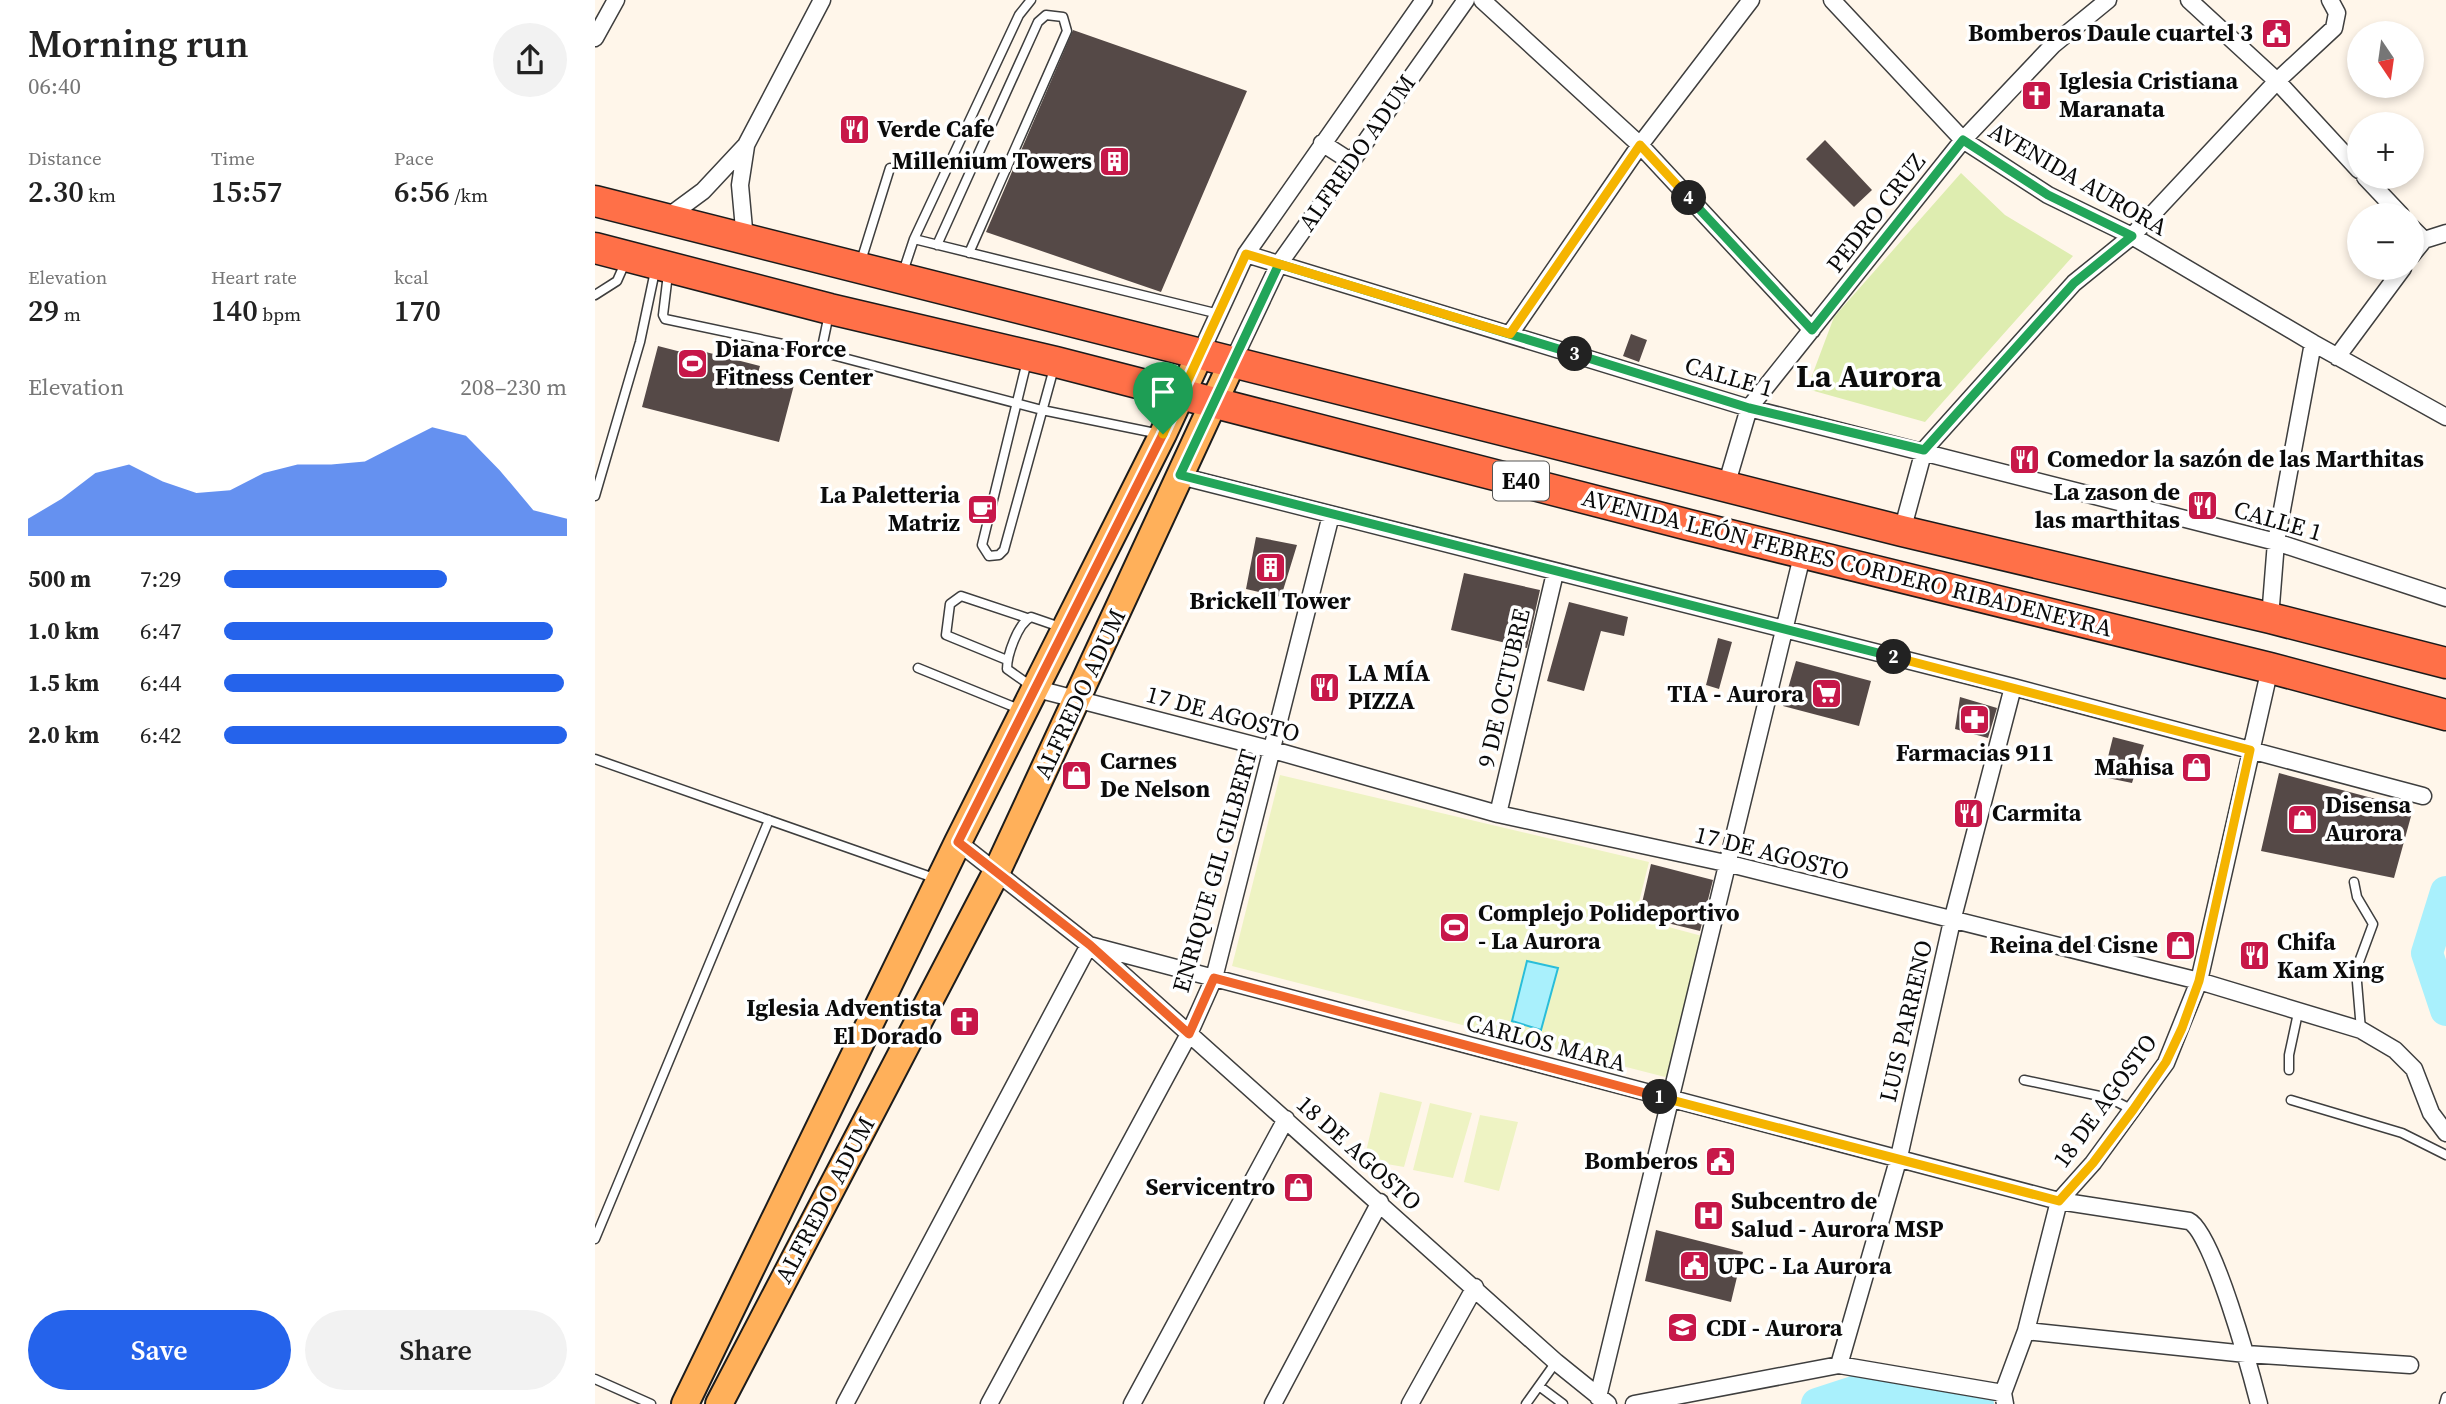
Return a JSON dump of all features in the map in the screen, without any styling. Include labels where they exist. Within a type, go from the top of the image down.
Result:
[{"type":"highway","name":"AVENIDA LEÓN FEBRES CORDERO RIBADENEYRA","points":[[595,201],[2004,556],[2270,618],[2446,663]]},
{"type":"highway","name":"AVENIDA LEÓN FEBRES CORDERO RIBADENEYRA","points":[[595,248],[830,309],[1042,359],[1689,525],[2270,668],[2446,715]]},
{"type":"highway","points":[[1689,525],[1698,519],[1713,483]]},
{"type":"highway","points":[[1766,543],[1764,533],[1768,514],[1783,500]]},
{"type":"highway","points":[[1908,577],[1919,574],[1928,567],[1932,556],[1930,544],[1912,533]]},
{"type":"highway","points":[[1998,600],[1989,582],[1990,571],[2004,556]]},
{"type":"main road","name":"ALFREDO ADUM","points":[[685,1404],[958,842],[1031,701],[1200,354]]},
{"type":"main road","name":"ALFREDO ADUM","points":[[719,1404],[996,871],[1232,363]]},
{"type":"street","points":[[595,38],[616,0]]},
{"type":"street","points":[[664,219],[703,191],[746,145],[822,0]]},
{"type":"street","name":"ALFREDO ADUM","points":[[1200,354],[1246,254],[1425,0]]},
{"type":"street","name":"ALFREDO ADUM","points":[[1232,363],[1279,264],[1466,0]]},
{"type":"street","points":[[1482,0],[1640,145],[1812,330]]},
{"type":"street","points":[[1510,334],[1640,145],[1752,0]]},
{"type":"street","name":"AVENIDA AURORA","points":[[1832,0],[1963,140],[2048,195],[2132,236],[2337,357],[2446,417]]},
{"type":"street","name":"PEDRO CRUZ","points":[[1713,483],[1749,408],[1963,140],[2053,45],[2108,0]]},
{"type":"street","points":[[2189,0],[2277,81],[2347,157]]},
{"type":"street","points":[[1912,533],[1924,450],[2074,283],[2132,236],[2277,81],[2334,28],[2337,13],[2332,2]]},
{"type":"street","points":[[1322,143],[1350,161]]},
{"type":"street","points":[[745,240],[740,185],[746,145]]},
{"type":"street","points":[[2376,189],[2390,203]]},
{"type":"street","points":[[2424,240],[2446,233]]},
{"type":"street","name":"CALLE 1","points":[[1246,254],[1749,408],[1924,450],[2276,542],[2446,598]]},
{"type":"street","points":[[2337,357],[2394,280]]},
{"type":"street","points":[[2270,618],[2276,542],[2313,343]]},
{"type":"street","points":[[1180,475],[1555,573],[2013,687],[2423,796]]},
{"type":"street","name":"ENRIQUE GIL GILBERT","points":[[989,1404],[1189,1034],[1214,978],[1331,515]]},
{"type":"street","points":[[1603,1400],[1671,1100],[1804,552]]},
{"type":"street","name":"9 DE OCTUBRE","points":[[1498,814],[1555,573]]},
{"type":"street","name":"18 DE AGOSTO","points":[[2004,1398],[2027,1331],[2059,1201],[2093,1163],[2166,1062],[2199,981],[2270,668]]},
{"type":"street","name":"LUIS PARRENO","points":[[1839,1364],[1899,1157],[1952,921],[2013,687]]},
{"type":"street","name":"17 DE AGOSTO","points":[[1031,701],[1078,699],[1273,750],[1498,814],[1730,864],[2199,981],[2361,1030],[2395,1050],[2414,1069],[2431,1112],[2446,1133]]},
{"type":"street","name":"CARLOS MARA","points":[[958,842],[1090,945],[2059,1201],[2195,1224],[2246,1354]]},
{"type":"street","points":[[845,1404],[1090,945]]},
{"type":"street","name":"18 DE AGOSTO","points":[[1090,945],[1556,1362],[1603,1400]]},
{"type":"street","points":[[1132,1404],[1286,1119]]},
{"type":"street","points":[[1273,1404],[1380,1202]]},
{"type":"street","points":[[1410,1404],[1475,1287]]},
{"type":"street","points":[[2027,1331],[2246,1354],[2410,1365]]},
{"type":"street","points":[[2246,1354],[2259,1404]]},
{"type":"street","points":[[1634,1404],[1839,1364],[2004,1398]]},
{"type":"lane","points":[[901,277],[914,239],[1019,15],[1031,0]]},
{"type":"lane","points":[[937,244],[1038,22],[1046,15],[1063,17],[1067,31],[969,253]]},
{"type":"lane","points":[[859,267],[890,168]]},
{"type":"lane","points":[[914,239],[1219,314]]},
{"type":"lane","points":[[595,295],[617,281],[627,257]]},
{"type":"lane","points":[[663,266],[665,319],[821,352],[1042,410],[1163,434]]},
{"type":"lane","points":[[595,495],[663,266]]},
{"type":"lane","points":[[821,352],[830,309]]},
{"type":"lane","points":[[1042,359],[1042,410],[1004,550],[999,555],[989,556],[982,545],[1016,402],[1042,359]]},
{"type":"lane","points":[[1007,660],[946,635],[950,604],[961,596],[1066,630]]},
{"type":"lane","points":[[1027,618],[1007,660],[1010,673],[1031,701]]},
{"type":"lane","points":[[918,668],[1031,701]]},
{"type":"lane","points":[[595,759],[940,881]]},
{"type":"lane","points":[[595,1239],[769,820]]},
{"type":"lane","points":[[2354,882],[2357,897],[2373,924],[2356,970],[2361,1030]]},
{"type":"lane","points":[[2289,1070],[2288,1055],[2298,1013]]},
{"type":"lane","points":[[2024,1080],[2109,1098],[2133,1110]]},
{"type":"lane","points":[[2291,1100],[2402,1133],[2446,1155]]},
{"type":"lane","points":[[1526,1404],[1556,1362]]},
{"type":"lane","points":[[595,1379],[651,1404]]},
{"type":"lane","points":[[1539,1386],[1563,1404]]},
{"type":"lane","points":[[2444,1404],[2446,1397]]},
{"type":"green space","points":[[1961,173],[2005,215],[2073,256],[1925,422],[1807,389],[1834,317]]},
{"type":"green space","name":"Complejo Polideportivo - La Aurora","points":[[1280,775],[1649,862],[1635,918],[1702,936],[1669,1078],[1232,966]]},
{"type":"green space","points":[[1380,1092],[1422,1102],[1404,1167],[1364,1160]]},
{"type":"green space","points":[[1430,1103],[1472,1113],[1453,1178],[1413,1170]]},
{"type":"green space","points":[[1480,1115],[1518,1122],[1499,1191],[1464,1182]]},
{"type":"water","points":[[1527,961],[1558,968],[1541,1030],[1512,1021]]},
{"type":"building","name":"Millenium Towers","points":[[1073,30],[1247,91],[1161,292],[986,232]]},
{"type":"building","points":[[1825,140],[1872,190],[1854,207],[1806,159]]},
{"type":"building","points":[[1631,334],[1647,340],[1639,362],[1623,356]]},
{"type":"building","points":[[658,346],[693,355],[694,349],[760,366],[757,376],[794,385],[779,442],[642,407]]},
{"type":"building","name":"Brickell Tower","points":[[1256,537],[1297,545],[1281,597],[1246,589]]},
{"type":"building","points":[[1464,573],[1540,590],[1527,648],[1451,630]]},
{"type":"building","points":[[1569,602],[1628,617],[1624,636],[1601,631],[1584,691],[1547,681]]},
{"type":"building","points":[[1718,638],[1732,642],[1719,689],[1706,685]]},
{"type":"building","name":"TIA - Aurora","points":[[1796,661],[1871,681],[1859,726],[1783,706]]},
{"type":"building","name":"Farmacias 911","points":[[1960,697],[1997,708],[1988,738],[1955,729]]},
{"type":"building","points":[[2113,737],[2144,745],[2132,783],[2103,777]]},
{"type":"building","name":"Mahisa","points":[[2192,757],[2207,762],[2202,777],[2187,772]]},
{"type":"building","points":[[2279,773],[2413,809],[2394,878],[2261,851]]},
{"type":"building","points":[[1651,864],[1713,880],[1700,931],[1639,916]]},
{"type":"building","name":"UPC - La Aurora","points":[[1656,1230],[1743,1252],[1731,1302],[1645,1281]]},
{"type":"waterway","points":[[2446,892],[2427,953],[2446,1010]]},
{"type":"waterway","points":[[1817,1404],[1863,1389],[1942,1393],[1978,1404]]},
{"type":"place","name":"Bomberos Daule cuartel 3","points":[[2276,33]]},
{"type":"place","name":"Iglesia Cristiana Maranata","points":[[2036,95]]},
{"type":"place","name":"Verde Cafe","points":[[854,129]]},
{"type":"place","name":"Millenium Towers","points":[[1115,161]]},
{"type":"place","name":"Diana Force Fitness Center","points":[[692,363]]},
{"type":"place","name":"Comedor la sazón de las Marthitas","points":[[2024,459]]},
{"type":"place","name":"La zason de las marthitas","points":[[2203,506]]},
{"type":"place","name":"La Paletteria Matriz","points":[[983,509]]},
{"type":"place","name":"Brickell Tower","points":[[1270,567]]},
{"type":"place","name":"LA MÍA PIZZA","points":[[1325,687]]},
{"type":"place","name":"TIA - Aurora","points":[[1827,694]]},
{"type":"place","name":"Farmacias 911","points":[[1975,719]]},
{"type":"place","name":"Mahisa","points":[[2197,767]]},
{"type":"place","name":"Carnes De Nelson","points":[[1077,775]]},
{"type":"place","name":"Carmita","points":[[1969,813]]},
{"type":"place","name":"Disensa Aurora","points":[[2302,819]]},
{"type":"place","name":"Complejo Polideportivo - La Aurora","points":[[1455,927]]},
{"type":"place","name":"Reina del Cisne","points":[[2181,945]]},
{"type":"place","name":"Chifa Kam Xing","points":[[2254,956]]},
{"type":"place","name":"Iglesia Adventista El Dorado","points":[[965,1022]]},
{"type":"place","name":"Bomberos","points":[[1721,1161]]},
{"type":"place","name":"Servicentro","points":[[1298,1187]]},
{"type":"place","name":"Subcentro de Salud - Aurora MSP","points":[[1708,1215]]},
{"type":"place","name":"UPC - La Aurora","points":[[1694,1266]]},
{"type":"place","name":"CDI - Aurora","points":[[1683,1328]]},
{"type":"district","name":"La Aurora","points":[[1869,376]]},
{"type":"route","points":[[1163,434],[958,842],[1090,945],[1189,1034],[1214,978],[2059,1201],[2093,1163],[2166,1062],[2199,981],[2250,750],[1180,475],[1279,264],[1749,408],[1924,450],[2074,283],[2132,236],[2048,195],[1963,140],[1812,330],[1640,145],[1510,334],[1279,264],[1246,254],[1163,434]]}]
